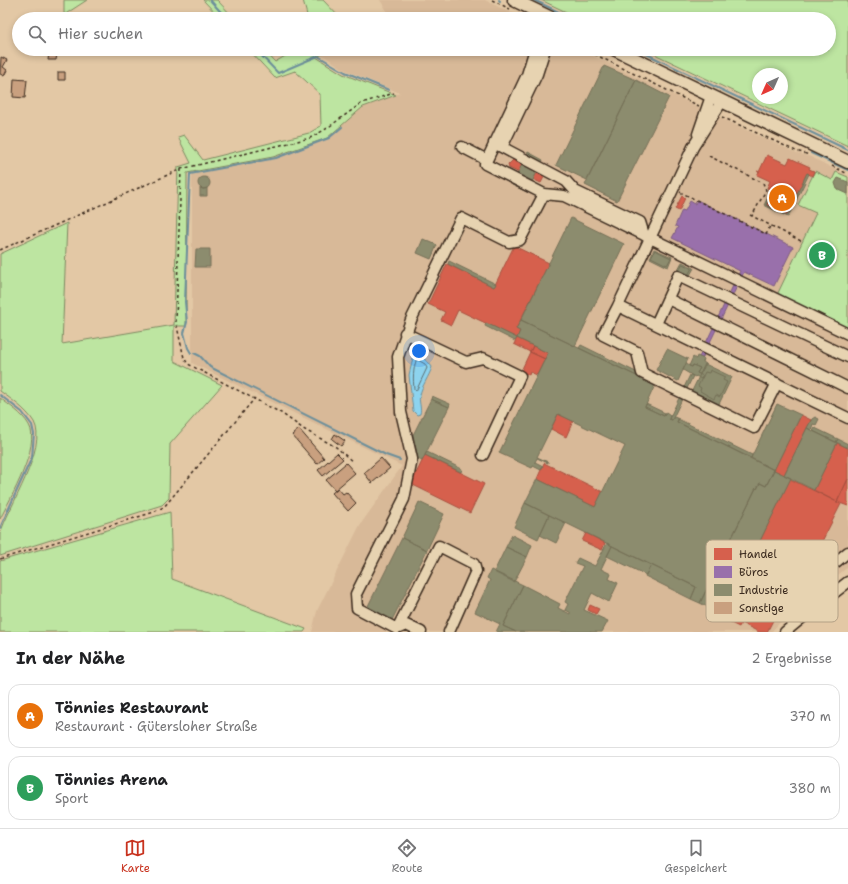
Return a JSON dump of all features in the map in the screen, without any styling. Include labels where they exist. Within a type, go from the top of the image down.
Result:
[{"type":"main road","points":[[514,0],[537,12]]},
{"type":"main road","points":[[628,56],[848,162]]},
{"type":"street","points":[[498,145],[528,75],[533,56]]},
{"type":"street","points":[[486,162],[498,145],[537,74],[543,56]]},
{"type":"street","points":[[716,99],[656,225],[647,237],[618,306],[602,335],[637,352],[642,373],[754,428],[777,383]]},
{"type":"street","points":[[498,145],[566,181],[575,191],[640,222],[647,237]]},
{"type":"street","points":[[462,147],[544,194],[564,196],[848,334]]},
{"type":"street","points":[[397,629],[357,608],[356,594],[404,499],[412,459],[401,412],[398,356],[405,333],[461,218],[509,242],[520,240],[544,194]]},
{"type":"street","points":[[656,324],[678,276],[848,357]]},
{"type":"street","points":[[668,299],[848,388]]},
{"type":"street","points":[[618,306],[848,418]]},
{"type":"street","points":[[405,333],[466,362],[483,358],[520,376],[483,455]]},
{"type":"street","points":[[397,629],[439,546],[474,564],[476,567],[476,571],[449,632]]},
{"type":"street","points":[[838,560],[848,552]]},
{"type":"street","points":[[838,590],[848,582]]},
{"type":"street","points":[[785,632],[797,622]]},
{"type":"street","points":[[397,629],[406,625],[421,632]]},
{"type":"path","points":[[598,56],[697,105]]},
{"type":"path","points":[[0,250],[181,169],[310,138],[326,129],[362,103],[394,93]]},
{"type":"path","points":[[722,117],[812,156]]},
{"type":"path","points":[[709,156],[763,183],[766,190],[751,216],[801,240]]},
{"type":"path","points":[[830,165],[848,174]]},
{"type":"path","points":[[181,169],[176,322],[184,358],[188,364],[281,413],[305,430],[336,447],[353,462]]},
{"type":"path","points":[[682,188],[679,192],[766,235],[770,225]]},
{"type":"path","points":[[0,558],[151,513],[164,507],[255,398]]},
{"type":"shaded area","points":[[380,0],[485,0],[509,12],[385,12],[387,11]]},
{"type":"shaded area","points":[[324,56],[593,56],[725,120],[794,152],[811,157],[848,176],[848,567],[838,575],[838,540],[706,540],[706,622],[780,622],[771,632],[312,632],[317,611],[360,525],[402,466],[192,363],[192,172],[273,157],[327,138],[363,107],[400,93],[345,70]]},
{"type":"green space","points":[[64,0],[87,0],[69,12],[64,12]]},
{"type":"green space","points":[[203,0],[217,0],[228,12],[214,12]]},
{"type":"green space","points":[[303,0],[323,0],[334,12],[306,12]]},
{"type":"green space","points":[[541,0],[848,0],[848,146],[760,104],[788,104],[788,68],[752,68],[752,100],[659,56],[836,56],[836,12],[566,12]]},
{"type":"green space","points":[[255,56],[269,56],[275,62],[285,56],[318,56],[316,57],[343,74],[396,95],[363,107],[327,138],[273,157],[187,173],[186,326],[174,326],[174,361],[222,385],[170,444],[169,498],[162,505],[0,556],[0,534],[32,462],[36,446],[37,433],[34,422],[27,413],[0,391],[0,254],[67,223],[62,344],[174,325],[178,167],[191,163],[178,137],[184,135],[203,160],[309,133],[321,126],[320,94],[295,71],[275,78]]},
{"type":"green space","points":[[815,171],[832,180],[836,172],[848,177],[848,329],[777,295],[816,213],[798,205]]},
{"type":"green space","points":[[0,398],[23,417],[29,425],[32,434],[28,458],[23,472],[0,519]]},
{"type":"green space","points":[[170,512],[172,579],[306,629],[304,632],[0,632],[0,561]]},
{"type":"water","points":[[417,356],[426,360],[432,367],[421,391],[419,400],[420,414],[417,415],[413,411],[409,375],[413,358]]},
{"type":"building: Handel","points":[[767,155],[787,164],[790,158],[810,167],[809,169],[814,171],[812,176],[807,173],[787,215],[766,205],[773,191],[767,188],[770,181],[757,175]]},
{"type":"building: Handel","points":[[513,160],[544,177],[541,183],[509,168],[508,165]]},
{"type":"building: Handel","points":[[682,196],[685,198],[679,211],[675,209]]},
{"type":"building: Handel","points":[[424,241],[435,246],[430,257],[419,252]]},
{"type":"building: Handel","points":[[514,246],[549,263],[516,329],[520,331],[517,338],[458,310],[451,325],[441,320],[445,312],[428,304],[447,264],[494,287]]},
{"type":"building: Handel","points":[[517,338],[533,346],[530,352],[514,344]]},
{"type":"building: Handel","points":[[533,346],[548,353],[545,359],[530,352]]},
{"type":"building: Handel","points":[[530,352],[545,359],[537,375],[530,372],[529,375],[521,371]]},
{"type":"building: Handel","points":[[558,414],[573,421],[566,437],[551,429]]},
{"type":"building: Handel","points":[[801,415],[811,420],[784,475],[774,470]]},
{"type":"building: Handel","points":[[837,443],[848,448],[848,479],[837,502],[814,490]]},
{"type":"building: Handel","points":[[425,455],[484,484],[470,513],[411,484]]},
{"type":"building: Handel","points":[[544,463],[603,492],[595,507],[537,479]]},
{"type":"building: Handel","points":[[790,479],[841,504],[823,540],[760,540]]},
{"type":"building: Handel","points":[[848,479],[848,506],[837,502]]},
{"type":"building: Handel","points":[[586,533],[605,543],[602,550],[582,541]]},
{"type":"building: Handel","points":[[590,605],[599,609],[596,614],[588,610]]},
{"type":"building: Handel","points":[[772,622],[767,632],[759,632],[741,623],[739,627],[731,623]]},
{"type":"building: Büros","points":[[697,200],[793,247],[774,286],[744,272],[698,367],[695,366],[740,271],[672,238],[678,227],[675,226],[682,210],[685,211],[690,201],[695,204]]},
{"type":"building: Industrie","points":[[604,66],[636,80],[587,180],[556,165]]},
{"type":"building: Industrie","points":[[636,80],[669,97],[617,201],[585,185]]},
{"type":"building: Industrie","points":[[528,152],[543,160],[527,192],[512,185]]},
{"type":"building: Industrie","points":[[807,173],[809,174],[788,217],[764,205],[772,190],[773,191],[766,205],[787,215]]},
{"type":"building: Industrie","points":[[202,177],[206,177],[210,183],[206,189],[202,189],[198,185],[198,181]]},
{"type":"building: Industrie","points":[[838,178],[848,182],[848,194],[837,189],[835,183]]},
{"type":"building: Industrie","points":[[200,188],[207,188],[207,196],[200,196]]},
{"type":"building: Industrie","points":[[571,218],[624,244],[575,346],[521,320]]},
{"type":"building: Industrie","points":[[423,239],[437,245],[431,259],[417,253]]},
{"type":"building: Industrie","points":[[196,249],[210,249],[210,267],[195,267]]},
{"type":"building: Industrie","points":[[654,249],[672,257],[668,267],[650,258]]},
{"type":"building: Industrie","points":[[655,250],[671,258],[667,265],[651,257]]},
{"type":"building: Industrie","points":[[449,261],[496,284],[494,287],[448,264]]},
{"type":"building: Industrie","points":[[682,262],[694,268],[689,277],[677,271]]},
{"type":"building: Industrie","points":[[682,264],[692,268],[688,275],[679,271]]},
{"type":"building: Industrie","points":[[521,320],[655,385],[645,407],[664,416],[666,412],[670,415],[669,419],[672,420],[674,417],[679,419],[677,422],[774,470],[766,486],[760,483],[757,489],[756,488],[731,540],[706,540],[706,591],[700,603],[691,599],[696,587],[525,503],[537,479],[595,507],[625,446],[558,414],[537,457],[548,463],[537,458],[535,462],[543,466],[541,470],[533,466],[532,468],[499,453],[548,353],[517,338],[520,331],[516,329]]},
{"type":"building: Industrie","points":[[486,323],[517,338],[515,341],[485,326]]},
{"type":"building: Industrie","points":[[581,345],[640,374],[639,377],[579,348]]},
{"type":"building: Industrie","points":[[667,349],[688,359],[678,381],[656,370]]},
{"type":"building: Industrie","points":[[697,356],[704,359],[703,362],[706,364],[700,374],[697,373],[700,368],[693,365],[692,367],[689,366],[693,357],[696,359]]},
{"type":"building: Industrie","points":[[686,364],[692,367],[693,365],[700,368],[697,373],[703,376],[701,379],[683,370]]},
{"type":"building: Industrie","points":[[705,364],[732,377],[719,404],[692,391]]},
{"type":"building: Industrie","points":[[710,370],[725,377],[723,380],[727,382],[720,397],[716,395],[714,399],[700,391],[701,388],[698,386],[705,372],[709,373]]},
{"type":"building: Industrie","points":[[690,375],[693,376],[672,420],[669,419]]},
{"type":"building: Industrie","points":[[432,396],[450,404],[449,407],[431,399]]},
{"type":"building: Industrie","points":[[431,399],[449,407],[422,461],[418,459],[413,435]]},
{"type":"building: Industrie","points":[[646,404],[665,413],[664,416],[645,407]]},
{"type":"building: Industrie","points":[[777,404],[801,415],[774,470],[751,458]]},
{"type":"building: Industrie","points":[[815,417],[819,419],[816,425],[813,424],[811,430],[807,428],[812,419]]},
{"type":"building: Industrie","points":[[678,419],[752,455],[751,458],[677,422]]},
{"type":"building: Industrie","points":[[807,428],[837,443],[814,490],[784,475]]},
{"type":"building: Industrie","points":[[815,428],[838,439],[836,442],[813,431]]},
{"type":"building: Industrie","points":[[838,439],[848,444],[848,448],[836,442]]},
{"type":"building: Industrie","points":[[427,452],[462,469],[461,472],[425,455]]},
{"type":"building: Industrie","points":[[774,470],[791,478],[760,540],[731,540],[756,488],[757,489],[760,483],[766,486]]},
{"type":"building: Industrie","points":[[419,502],[444,514],[427,550],[402,538]]},
{"type":"building: Industrie","points":[[525,503],[549,515],[538,539],[514,527]]},
{"type":"building: Industrie","points":[[549,515],[566,523],[556,543],[540,535]]},
{"type":"building: Industrie","points":[[512,535],[532,545],[527,557],[506,547]]},
{"type":"building: Industrie","points":[[402,538],[427,550],[392,620],[367,608]]},
{"type":"building: Industrie","points":[[607,543],[612,546],[601,569],[611,574],[609,579],[618,583],[609,602],[592,593],[584,610],[608,621],[602,632],[516,632],[503,626],[523,585],[560,604],[558,608],[570,614],[570,612],[565,610],[568,604],[565,602],[583,566],[575,563],[578,558],[595,566]]},
{"type":"building: Industrie","points":[[612,546],[651,565],[646,575],[607,556]]},
{"type":"building: Industrie","points":[[506,547],[527,557],[514,582],[494,572]]},
{"type":"building: Industrie","points":[[651,565],[696,587],[691,599],[645,576]]},
{"type":"building: Industrie","points":[[491,570],[523,585],[503,626],[516,632],[496,632],[500,624],[475,612],[490,580],[487,578]]},
{"type":"building: Industrie","points":[[706,591],[706,606],[700,603]]},
{"type":"building: Sonstige","points":[[49,56],[57,56],[56,60],[48,60]]},
{"type":"building: Sonstige","points":[[1,57],[7,60],[3,67],[7,70],[4,76],[0,74]]},
{"type":"building: Sonstige","points":[[58,72],[65,72],[65,80],[58,80]]},
{"type":"building: Sonstige","points":[[14,79],[27,80],[25,98],[13,97]]},
{"type":"building: Sonstige","points":[[299,429],[324,458],[317,464],[292,435]]},
{"type":"building: Sonstige","points":[[335,434],[345,441],[341,446],[332,439]]},
{"type":"building: Sonstige","points":[[337,453],[343,459],[323,476],[318,470]]},
{"type":"building: Sonstige","points":[[381,458],[390,468],[372,483],[364,473]]},
{"type":"building: Sonstige","points":[[346,463],[355,473],[335,490],[326,480]]},
{"type":"building: Sonstige","points":[[338,488],[343,494],[346,492],[356,503],[348,511],[332,493]]},
{"type":"waterway","points":[[210,0],[221,12]]},
{"type":"waterway","points":[[534,0],[559,12]]},
{"type":"waterway","points":[[262,56],[278,73],[318,56]]},
{"type":"waterway","points":[[318,56],[345,72],[389,90]]},
{"type":"waterway","points":[[651,56],[848,150]]},
{"type":"waterway","points":[[191,353],[184,333],[187,322],[185,302],[190,174],[276,158],[329,138],[342,127]]},
{"type":"waterway","points":[[811,153],[848,170]]},
{"type":"waterway","points":[[194,353],[200,356],[210,367],[386,455],[400,460]]},
{"type":"waterway","points":[[0,395],[22,412],[32,425],[34,434],[32,457],[0,528]]},
{"type":"place","name":"Tönnies Restaurant","points":[[782,198]]},
{"type":"place","name":"Tönnies Arena","points":[[822,255]]}]
